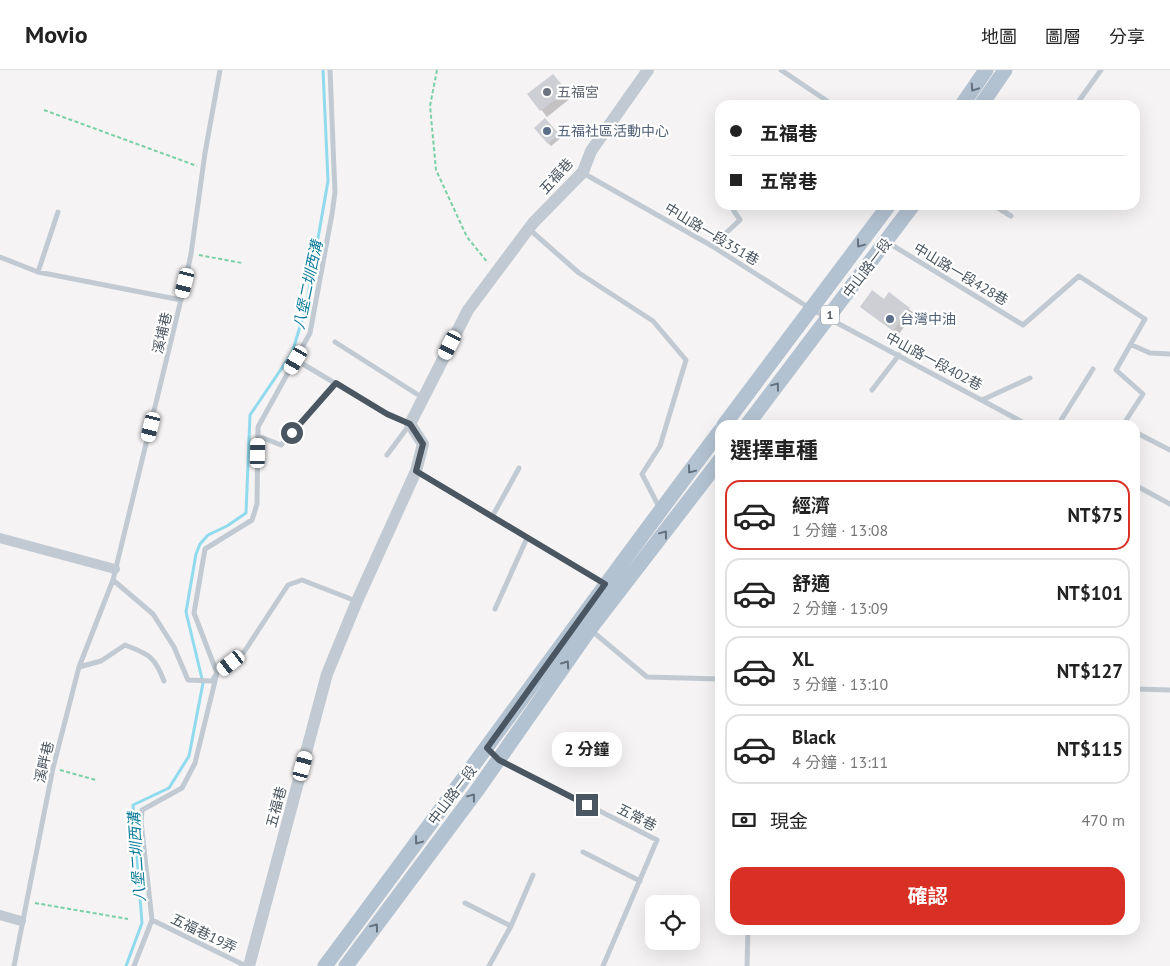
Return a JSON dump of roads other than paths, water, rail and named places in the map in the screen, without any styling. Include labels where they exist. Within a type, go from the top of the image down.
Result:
[{"type":"main road","points":[[965,100],[986,70]]},
{"type":"main road","points":[[985,100],[1005,70]]},
{"type":"main road","name":"中山路一段","points":[[728,420],[885,210]]},
{"type":"main road","name":"中山路一段","points":[[751,420],[909,210]]},
{"type":"main road","name":"中山路一段","points":[[346,966],[499,760],[584,624],[605,584],[715,438]]},
{"type":"main road","name":"中山路一段","points":[[325,966],[487,748],[584,624],[619,592],[715,467]]},
{"type":"street","name":"五福巷","points":[[248,966],[327,674],[416,471],[423,444],[410,424],[468,310],[528,229],[583,172],[592,151],[648,70]]},
{"type":"street","points":[[0,538],[114,575]]},
{"type":"street","points":[[0,915],[22,921]]},
{"type":"lane","name":"溪埔巷","points":[[114,575],[191,254],[205,153],[220,70]]},
{"type":"lane","points":[[134,966],[152,920],[141,822],[142,810],[182,788],[195,763],[218,673],[194,613],[205,549],[252,520],[257,504],[258,427],[310,333],[335,192],[330,70]]},
{"type":"lane","points":[[781,70],[826,100]]},
{"type":"lane","points":[[1080,100],[1101,70]]},
{"type":"lane","name":"中山路一段351巷","points":[[583,172],[712,246],[828,318]]},
{"type":"lane","points":[[712,246],[740,220],[733,210]]},
{"type":"lane","points":[[1001,210],[1011,216]]},
{"type":"lane","points":[[38,272],[58,212]]},
{"type":"lane","points":[[528,229],[579,273],[653,321],[686,360],[660,446],[642,474],[661,510]]},
{"type":"lane","name":"中山路一段428巷","points":[[886,242],[1023,325],[1079,276],[1145,319],[1132,345]]},
{"type":"lane","points":[[0,257],[38,272],[181,300]]},
{"type":"lane","name":"中山路一段402巷","points":[[828,318],[1019,420]]},
{"type":"lane","points":[[335,342],[424,399]]},
{"type":"lane","points":[[1126,420],[1143,394],[1116,370],[1132,345],[1150,353],[1170,354]]},
{"type":"lane","points":[[872,390],[899,355]]},
{"type":"lane","points":[[296,360],[387,414],[410,424],[387,455]]},
{"type":"lane","points":[[1061,420],[1092,369]]},
{"type":"lane","points":[[982,400],[1030,378]]},
{"type":"lane","points":[[258,436],[281,445],[336,383]]},
{"type":"lane","points":[[1140,435],[1170,450]]},
{"type":"lane","points":[[492,517],[519,468]]},
{"type":"lane","points":[[416,471],[619,592]]},
{"type":"lane","points":[[1140,488],[1170,504]]},
{"type":"lane","points":[[495,609],[527,538]]},
{"type":"lane","points":[[114,575],[153,614],[174,647],[188,680],[212,681],[218,673],[244,652],[288,585],[302,580],[357,602]]},
{"type":"lane","name":"溪畔巷","points":[[14,966],[25,902],[53,768],[79,667],[114,575]]},
{"type":"lane","points":[[584,624],[646,677],[715,679]]},
{"type":"lane","points":[[79,667],[101,661],[125,645],[141,651],[157,663],[164,681]]},
{"type":"lane","points":[[1140,689],[1170,690]]},
{"type":"lane","name":"五常巷","points":[[487,748],[499,760],[657,840],[602,966]]},
{"type":"lane","points":[[583,852],[640,881]]},
{"type":"lane","points":[[489,966],[512,926],[533,875]]},
{"type":"lane","points":[[465,903],[512,926]]},
{"type":"lane","name":"五福巷19弄","points":[[152,920],[248,966]]},
{"type":"lane","points":[[747,966],[748,935]]},
{"type":"waterway","name":"八堡二圳西溝","points":[[126,966],[142,923],[133,805],[169,788],[189,756],[203,683],[186,612],[196,554],[200,544],[208,535],[227,526],[246,513],[250,415],[292,353],[306,307],[328,181],[323,70]]},
{"type":"place","name":"五福宮","points":[[547,92]]},
{"type":"place","name":"五福社區活動中心","points":[[547,131]]},
{"type":"place","name":"台灣中油","points":[[890,319]]}]
